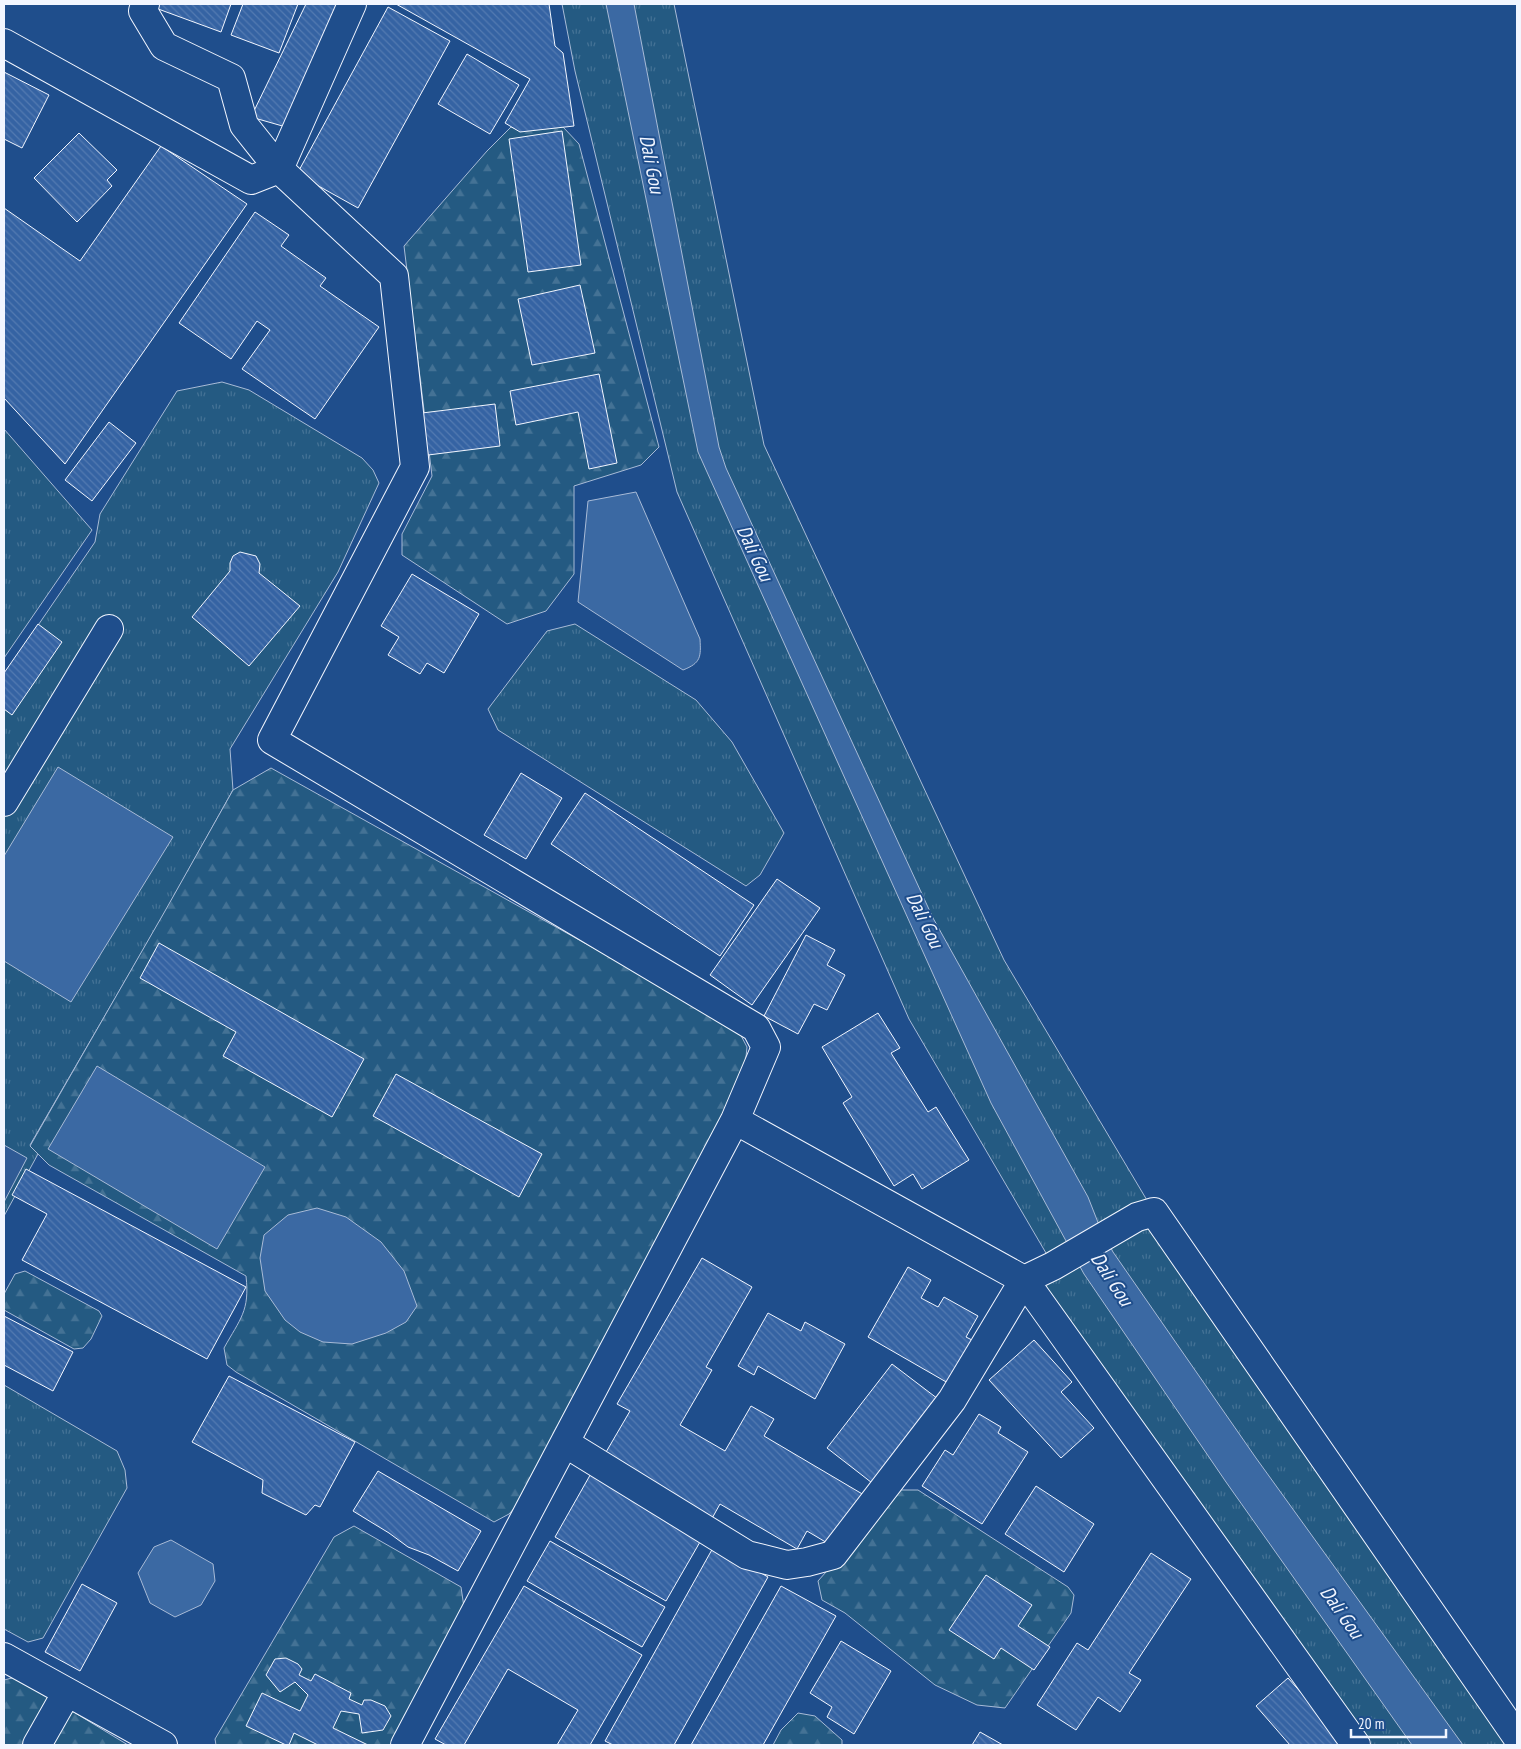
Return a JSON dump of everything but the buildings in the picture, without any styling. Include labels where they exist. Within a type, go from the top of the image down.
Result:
[{"type":"street","points":[[145,4],[142,11],[164,46],[231,78],[244,125],[279,169],[394,276],[415,468],[272,740],[756,1028],[766,1046],[735,1120],[405,1745]]},
{"type":"street","points":[[4,43],[251,180],[279,169],[352,4]]},
{"type":"street","points":[[4,802],[109,629]]},
{"type":"street","points":[[735,1120],[1024,1280],[1356,1745]]},
{"type":"street","points":[[565,1443],[747,1555],[787,1565],[833,1555],[952,1400],[1024,1280],[1053,1266],[1137,1217],[1154,1212],[1517,1737]]},
{"type":"street","points":[[4,1657],[163,1745]]},
{"type":"street","points":[[37,1745],[67,1692]]},
{"type":"green space","points":[[562,4],[674,4],[764,445],[1004,960],[1154,1212],[1517,1745],[1357,1745],[1024,1280],[1053,1265],[909,1019],[677,492],[575,71]]},
{"type":"green space","points":[[511,127],[520,131],[563,127],[579,144],[659,447],[641,465],[574,486],[574,574],[546,611],[507,624],[402,555],[402,534],[432,476],[404,246],[487,151]]},
{"type":"green space","points":[[222,382],[249,390],[362,458],[373,470],[379,483],[338,572],[230,749],[233,790],[165,912],[30,1145],[38,1154],[4,1216],[4,675],[95,542],[100,514],[177,391]]},
{"type":"green space","points":[[4,429],[92,530],[4,658]]},
{"type":"green space","points":[[575,624],[696,700],[732,742],[784,833],[760,875],[746,886],[498,730],[488,709],[547,631]]},
{"type":"green space","points":[[271,768],[737,1028],[747,1047],[744,1077],[528,1493],[509,1514],[494,1522],[227,1365],[224,1348],[245,1307],[246,1276],[49,1165],[30,1146],[233,790]]},
{"type":"green space","points":[[25,1271],[99,1311],[102,1316],[91,1339],[83,1348],[74,1349],[4,1310],[4,1294],[15,1274]]},
{"type":"green space","points":[[4,1385],[117,1451],[125,1470],[127,1488],[43,1638],[28,1642],[4,1629]]},
{"type":"green space","points":[[899,1490],[918,1490],[1068,1587],[1074,1595],[1071,1613],[1005,1708],[977,1705],[935,1685],[845,1613],[822,1600],[818,1581]]},
{"type":"green space","points":[[354,1526],[461,1587],[465,1614],[396,1745],[216,1745],[215,1739],[334,1537]]},
{"type":"green space","points":[[16,1677],[128,1745],[4,1745],[4,1680]]},
{"type":"green space","points":[[798,1713],[815,1716],[842,1740],[842,1745],[773,1745],[781,1730]]},
{"type":"shaded area","points":[[4,1145],[27,1158],[4,1202]]},
{"type":"water","name":"Dali Gou","points":[[606,4],[634,4],[719,447],[726,468],[933,918],[1088,1197],[1099,1225],[1113,1252],[1256,1458],[1463,1745],[1412,1745],[1226,1482],[1084,1274],[991,1103],[698,452]]},
{"type":"water","points":[[636,492],[700,639],[699,659],[693,665],[683,670],[578,602],[588,501]]},
{"type":"water","points":[[58,767],[173,837],[71,1002],[4,961],[4,856]]},
{"type":"water","points":[[97,1066],[265,1167],[217,1249],[48,1149]]},
{"type":"water","points":[[317,1208],[346,1217],[381,1242],[404,1271],[417,1306],[406,1322],[386,1333],[352,1344],[323,1342],[300,1332],[285,1320],[265,1291],[260,1258],[264,1235],[288,1215]]},
{"type":"water","points":[[171,1540],[213,1564],[215,1581],[201,1605],[175,1617],[150,1603],[138,1573],[154,1547]]}]
